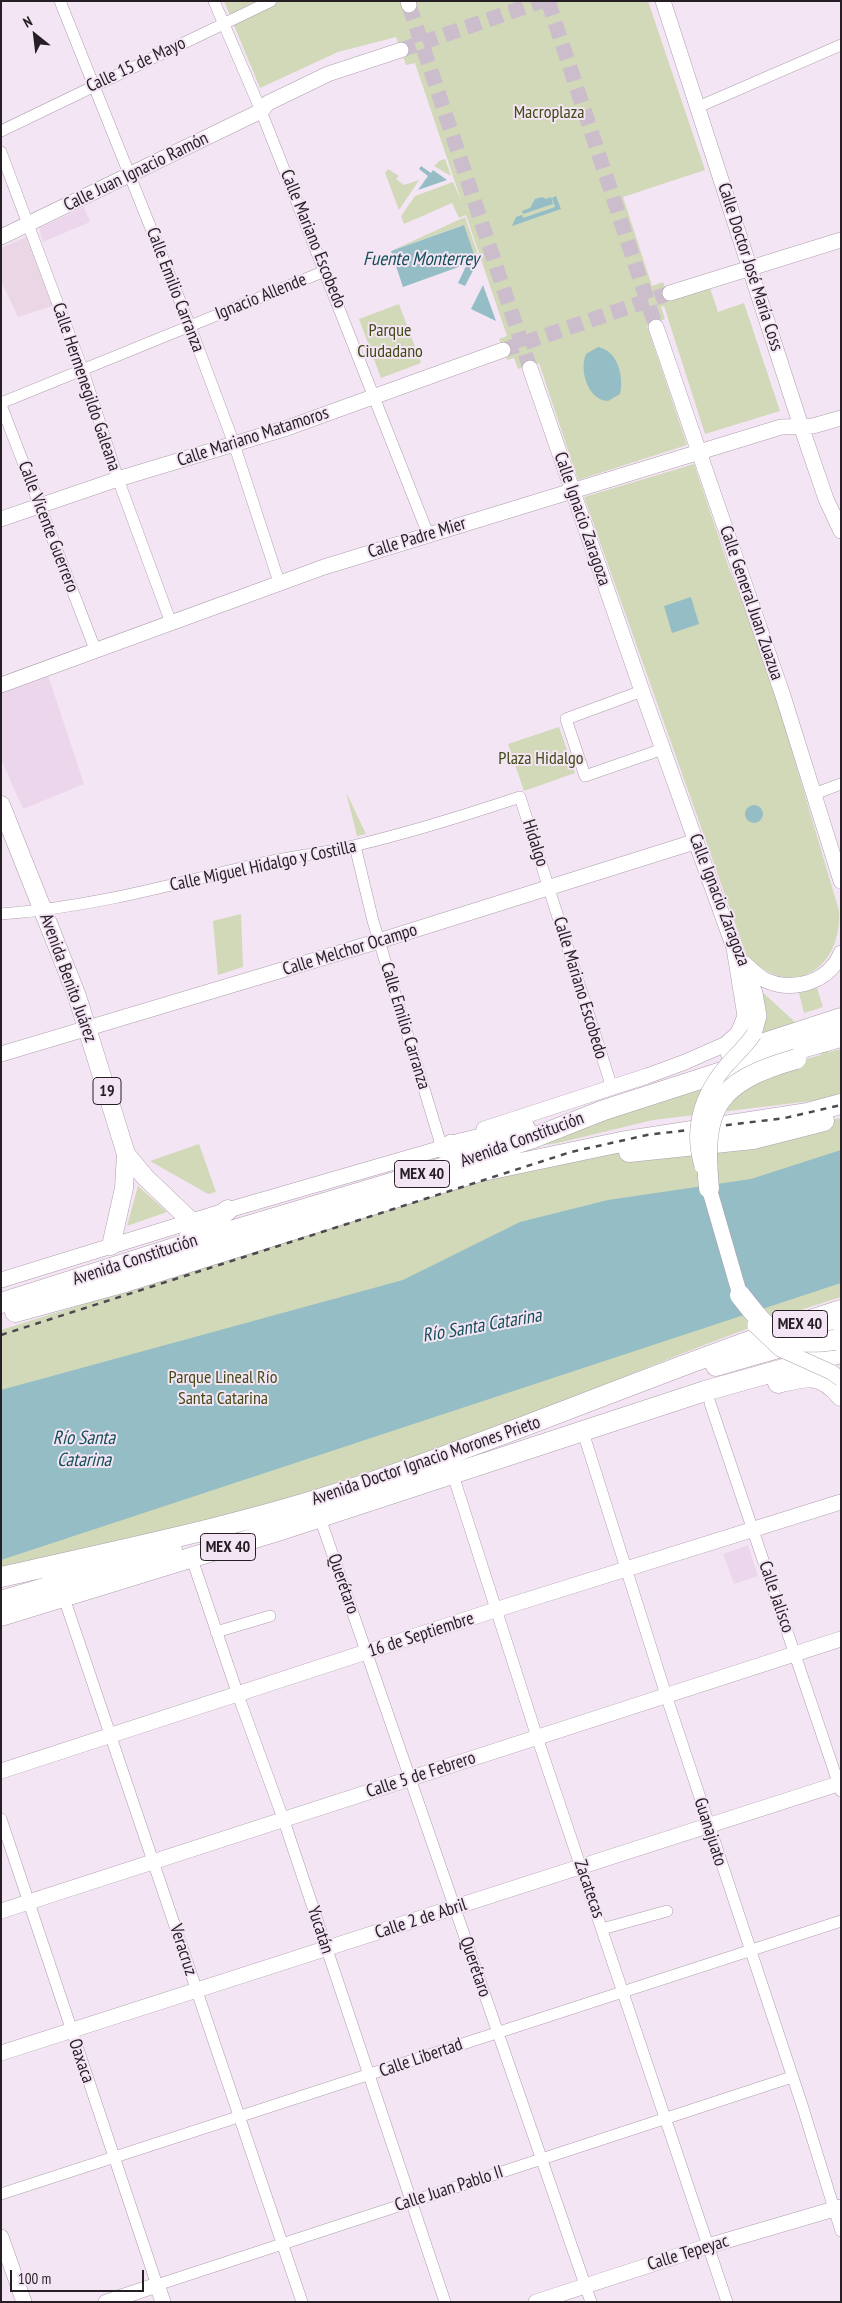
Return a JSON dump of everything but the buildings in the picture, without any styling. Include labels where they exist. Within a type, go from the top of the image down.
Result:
[{"type":"highway","points":[[442,1148],[604,1110],[719,1058],[841,1018]]},
{"type":"highway","name":"Avenida Constitución","points":[[7,1301],[177,1247],[448,1166],[533,1138],[604,1110],[759,1060],[841,1037]]},
{"type":"highway","points":[[709,1188],[707,1134],[712,1116],[720,1101],[747,1076],[768,1067],[841,1048]]},
{"type":"highway","name":"Avenida Constitución","points":[[1,1316],[124,1282],[478,1172],[631,1140],[808,1113],[841,1104]]},
{"type":"highway","points":[[478,1172],[606,1155],[753,1139],[841,1116]]},
{"type":"highway","points":[[177,1247],[228,1210]]},
{"type":"highway","points":[[7,1301],[124,1282]]},
{"type":"highway","points":[[740,1294],[760,1320],[776,1334],[799,1343],[839,1341]]},
{"type":"highway","name":"Avenida Doctor Ignacio Morones Prieto","points":[[1,1616],[64,1598],[185,1547],[276,1512],[354,1488],[490,1440],[707,1355],[841,1310]]},
{"type":"highway","points":[[453,1474],[527,1440],[695,1374],[753,1354],[839,1341]]},
{"type":"highway","name":"Avenida Doctor Ignacio Morones Prieto","points":[[1,1577],[185,1547],[320,1518],[734,1382],[839,1341]]},
{"type":"highway","points":[[616,1421],[661,1417],[804,1377],[812,1377],[827,1382],[841,1396]]},
{"type":"highway","name":"MEX 40","points":[[1,1601],[185,1547]]},
{"type":"main road","name":"Avenida Benito Juárez","points":[[1,805],[44,911],[88,1029],[126,1154],[124,1188],[111,1246]]},
{"type":"main road","name":"Avenida Benito Juárez","points":[[126,1154],[145,1177],[191,1221]]},
{"type":"street","name":"Calle Emilio Carranza","points":[[60,1],[92,86],[128,170],[190,326],[234,445],[279,582]]},
{"type":"street","name":"Calle Mariano Escobedo","points":[[214,1],[262,105],[428,534]]},
{"type":"street","name":"Calle 15 de Mayo","points":[[1,131],[271,1]]},
{"type":"street","name":"Calle Doctor José María Coss","points":[[663,1],[801,426],[826,499],[840,527]]},
{"type":"street","points":[[698,107],[841,45]]},
{"type":"street","name":"Calle Juan Ignacio Ramón","points":[[1,237],[26,220],[328,74],[401,50]]},
{"type":"street","name":"Calle Hermenegildo Galeana","points":[[1,152],[83,371],[118,478],[171,623]]},
{"type":"street","name":"Calle Juan Ignacio Ramón","points":[[1,226],[26,220]]},
{"type":"street","points":[[670,292],[749,266],[841,240]]},
{"type":"street","name":"Ignacio Allende","points":[[1,404],[326,271]]},
{"type":"street","name":"Calle General Juan Zuazua","points":[[656,327],[766,645],[841,881]]},
{"type":"street","name":"Calle Mariano Matamoros","points":[[1,519],[118,478],[234,445],[503,350]]},
{"type":"street","name":"Calle Ignacio Zaragoza","points":[[530,368],[663,750],[737,953],[758,1001],[758,1024],[754,1034],[718,1076],[701,1109],[696,1138],[740,1294],[750,1319],[769,1341],[793,1356],[820,1366],[841,1378]]},
{"type":"street","name":"Calle Vicente Guerrero","points":[[1,404],[95,649]]},
{"type":"street","name":"Calle Padre Mier","points":[[1,684],[279,582],[428,534],[782,427],[813,426],[841,418]]},
{"type":"street","points":[[642,691],[566,719],[585,776],[663,750]]},
{"type":"street","points":[[814,794],[841,784]]},
{"type":"street","name":"Calle Miguel Hidalgo y Costilla","points":[[1,914],[44,911],[120,898],[252,865],[355,846],[422,829],[520,798]]},
{"type":"street","name":"Hidalgo","points":[[520,798],[549,888]]},
{"type":"street","name":"Calle Melchor Ocampo","points":[[1,1054],[379,941],[697,841]]},
{"type":"street","name":"Calle Emilio Carranza","points":[[355,846],[379,941],[442,1148]]},
{"type":"street","name":"Calle Mariano Escobedo","points":[[549,888],[612,1088]]},
{"type":"street","points":[[737,953],[764,979],[788,986],[806,983],[820,977],[833,967],[841,953]]},
{"type":"street","points":[[1,1280],[191,1221],[442,1148],[468,1134],[612,1088],[718,1049],[738,1033],[742,1026],[744,1008],[736,972],[737,953]]},
{"type":"street","name":"Calle Jalisco","points":[[710,1403],[840,1786]]},
{"type":"street","name":"Guanajuato","points":[[583,1432],[708,1825],[837,2208],[841,2231]]},
{"type":"street","name":"Zacatecas","points":[[453,1474],[537,1737],[727,2302]]},
{"type":"street","name":"16 de Septiembre","points":[[1,1771],[495,1610],[841,1502]]},
{"type":"street","name":"Querétaro","points":[[320,1518],[591,2302]]},
{"type":"street","name":"Yucatán","points":[[185,1547],[284,1821],[445,2302]]},
{"type":"street","name":"Veracruz","points":[[64,1598],[302,2302]]},
{"type":"street","points":[[216,1632],[270,1616]]},
{"type":"street","name":"Calle 5 de Febrero","points":[[1,1911],[284,1821],[410,1778],[841,1639]]},
{"type":"street","name":"Calle 2 de Abril","points":[[1,2053],[327,1950],[708,1825],[840,1786]]},
{"type":"street","name":"Oaxaca","points":[[1,1819],[163,2302]]},
{"type":"street","points":[[602,1929],[667,1910]]},
{"type":"street","name":"Calle Libertad","points":[[1,2194],[368,2076],[623,1990],[841,1921]]},
{"type":"street","name":"Calle Juan Pablo II","points":[[106,2302],[792,2077]]},
{"type":"street","name":"Calle Tepeyac","points":[[536,2302],[708,2246],[837,2208]]},
{"type":"street","points":[[1,2237],[24,2302]]},
{"type":"shaded area","points":[[84,207],[90,222],[43,242],[39,228]]},
{"type":"shaded area","points":[[26,237],[52,306],[18,317],[1,281],[1,248]]},
{"type":"shaded area","points":[[48,675],[84,784],[23,809],[1,759],[1,693]]},
{"type":"shaded area","points":[[748,1545],[758,1576],[734,1584],[723,1554]]},
{"type":"green space","name":"Macroplaza","points":[[224,1],[648,1],[705,170],[623,197],[652,286],[663,282],[670,301],[710,288],[718,312],[744,303],[780,411],[705,434],[664,306],[661,307],[665,319],[647,326],[687,445],[578,480],[539,363],[518,369],[514,358],[507,360],[499,339],[507,336],[466,215],[459,218],[452,203],[404,224],[401,216],[415,196],[453,182],[461,200],[415,63],[406,65],[396,37],[338,52],[260,88]]},
{"type":"green space","points":[[445,159],[451,176],[434,166],[439,161]]},
{"type":"green space","points":[[388,169],[399,176],[396,179],[404,185],[419,180],[399,210],[385,173]]},
{"type":"green space","points":[[465,217],[479,257],[477,263],[463,225],[391,251]]},
{"type":"green space","name":"Parque Ciudadano","points":[[399,304],[421,363],[381,378],[359,319]]},
{"type":"green space","points":[[694,464],[729,568],[764,656],[839,911],[838,933],[832,950],[822,964],[809,973],[794,977],[778,976],[762,968],[746,954],[584,497]]},
{"type":"green space","name":"Plaza Hidalgo","points":[[559,727],[575,773],[524,791],[508,744]]},
{"type":"green space","points":[[346,792],[366,834],[357,836]]},
{"type":"green space","points":[[241,914],[243,967],[218,975],[213,921]]},
{"type":"green space","points":[[758,988],[796,1023],[759,1034]]},
{"type":"green space","points":[[817,988],[823,1007],[804,1013],[799,993]]},
{"type":"green space","points":[[823,1044],[829,1052],[841,1049],[841,1093],[820,1100],[653,1120],[558,1143],[515,1149],[618,1110],[821,1055],[820,1050]]},
{"type":"green space","name":"Río Santa Catarina","points":[[841,1118],[841,1297],[732,1334],[518,1419],[410,1458],[257,1508],[1,1587],[1,1330],[507,1171],[569,1159]]},
{"type":"green space","points":[[199,1144],[216,1192],[208,1194],[150,1161]]},
{"type":"green space","points":[[138,1186],[167,1212],[127,1226]]},
{"type":"water","points":[[421,166],[431,173],[433,170],[447,180],[418,190],[428,176],[419,169]]},
{"type":"water","points":[[556,196],[561,209],[512,226],[516,217],[522,215],[523,218],[555,207],[552,198]]},
{"type":"water","points":[[542,197],[546,199],[551,197],[553,204],[523,214],[522,211],[530,208],[535,199]]},
{"type":"water","name":"Fuente Monterrey","points":[[464,225],[477,263],[465,286],[458,283],[467,264],[403,287],[391,251]]},
{"type":"water","points":[[483,285],[496,321],[471,309]]},
{"type":"water","points":[[598,347],[605,349],[615,359],[620,372],[620,394],[608,401],[595,396],[590,390],[585,376],[584,361],[586,354]]},
{"type":"water","points":[[691,597],[699,624],[672,633],[664,606]]},
{"type":"water","points":[[750,805],[758,805],[763,810],[761,821],[750,823],[745,818],[745,810]]},
{"type":"water","name":"Río Santa Catarina","points":[[841,1150],[841,1283],[1,1560],[1,1390],[403,1280],[520,1222],[608,1200],[751,1179]]},
{"type":"tunnel","points":[[401,50],[542,1]]},
{"type":"tunnel","points":[[548,1],[656,327]]},
{"type":"tunnel","points":[[409,5],[530,368]]},
{"type":"tunnel","points":[[503,350],[670,293]]},
{"type":"railway","points":[[1,1335],[571,1152],[647,1135],[785,1118],[841,1105]]},
{"type":"park label","name":"Parque Lineal Río Santa Catarina","points":[[223,1388]]}]
